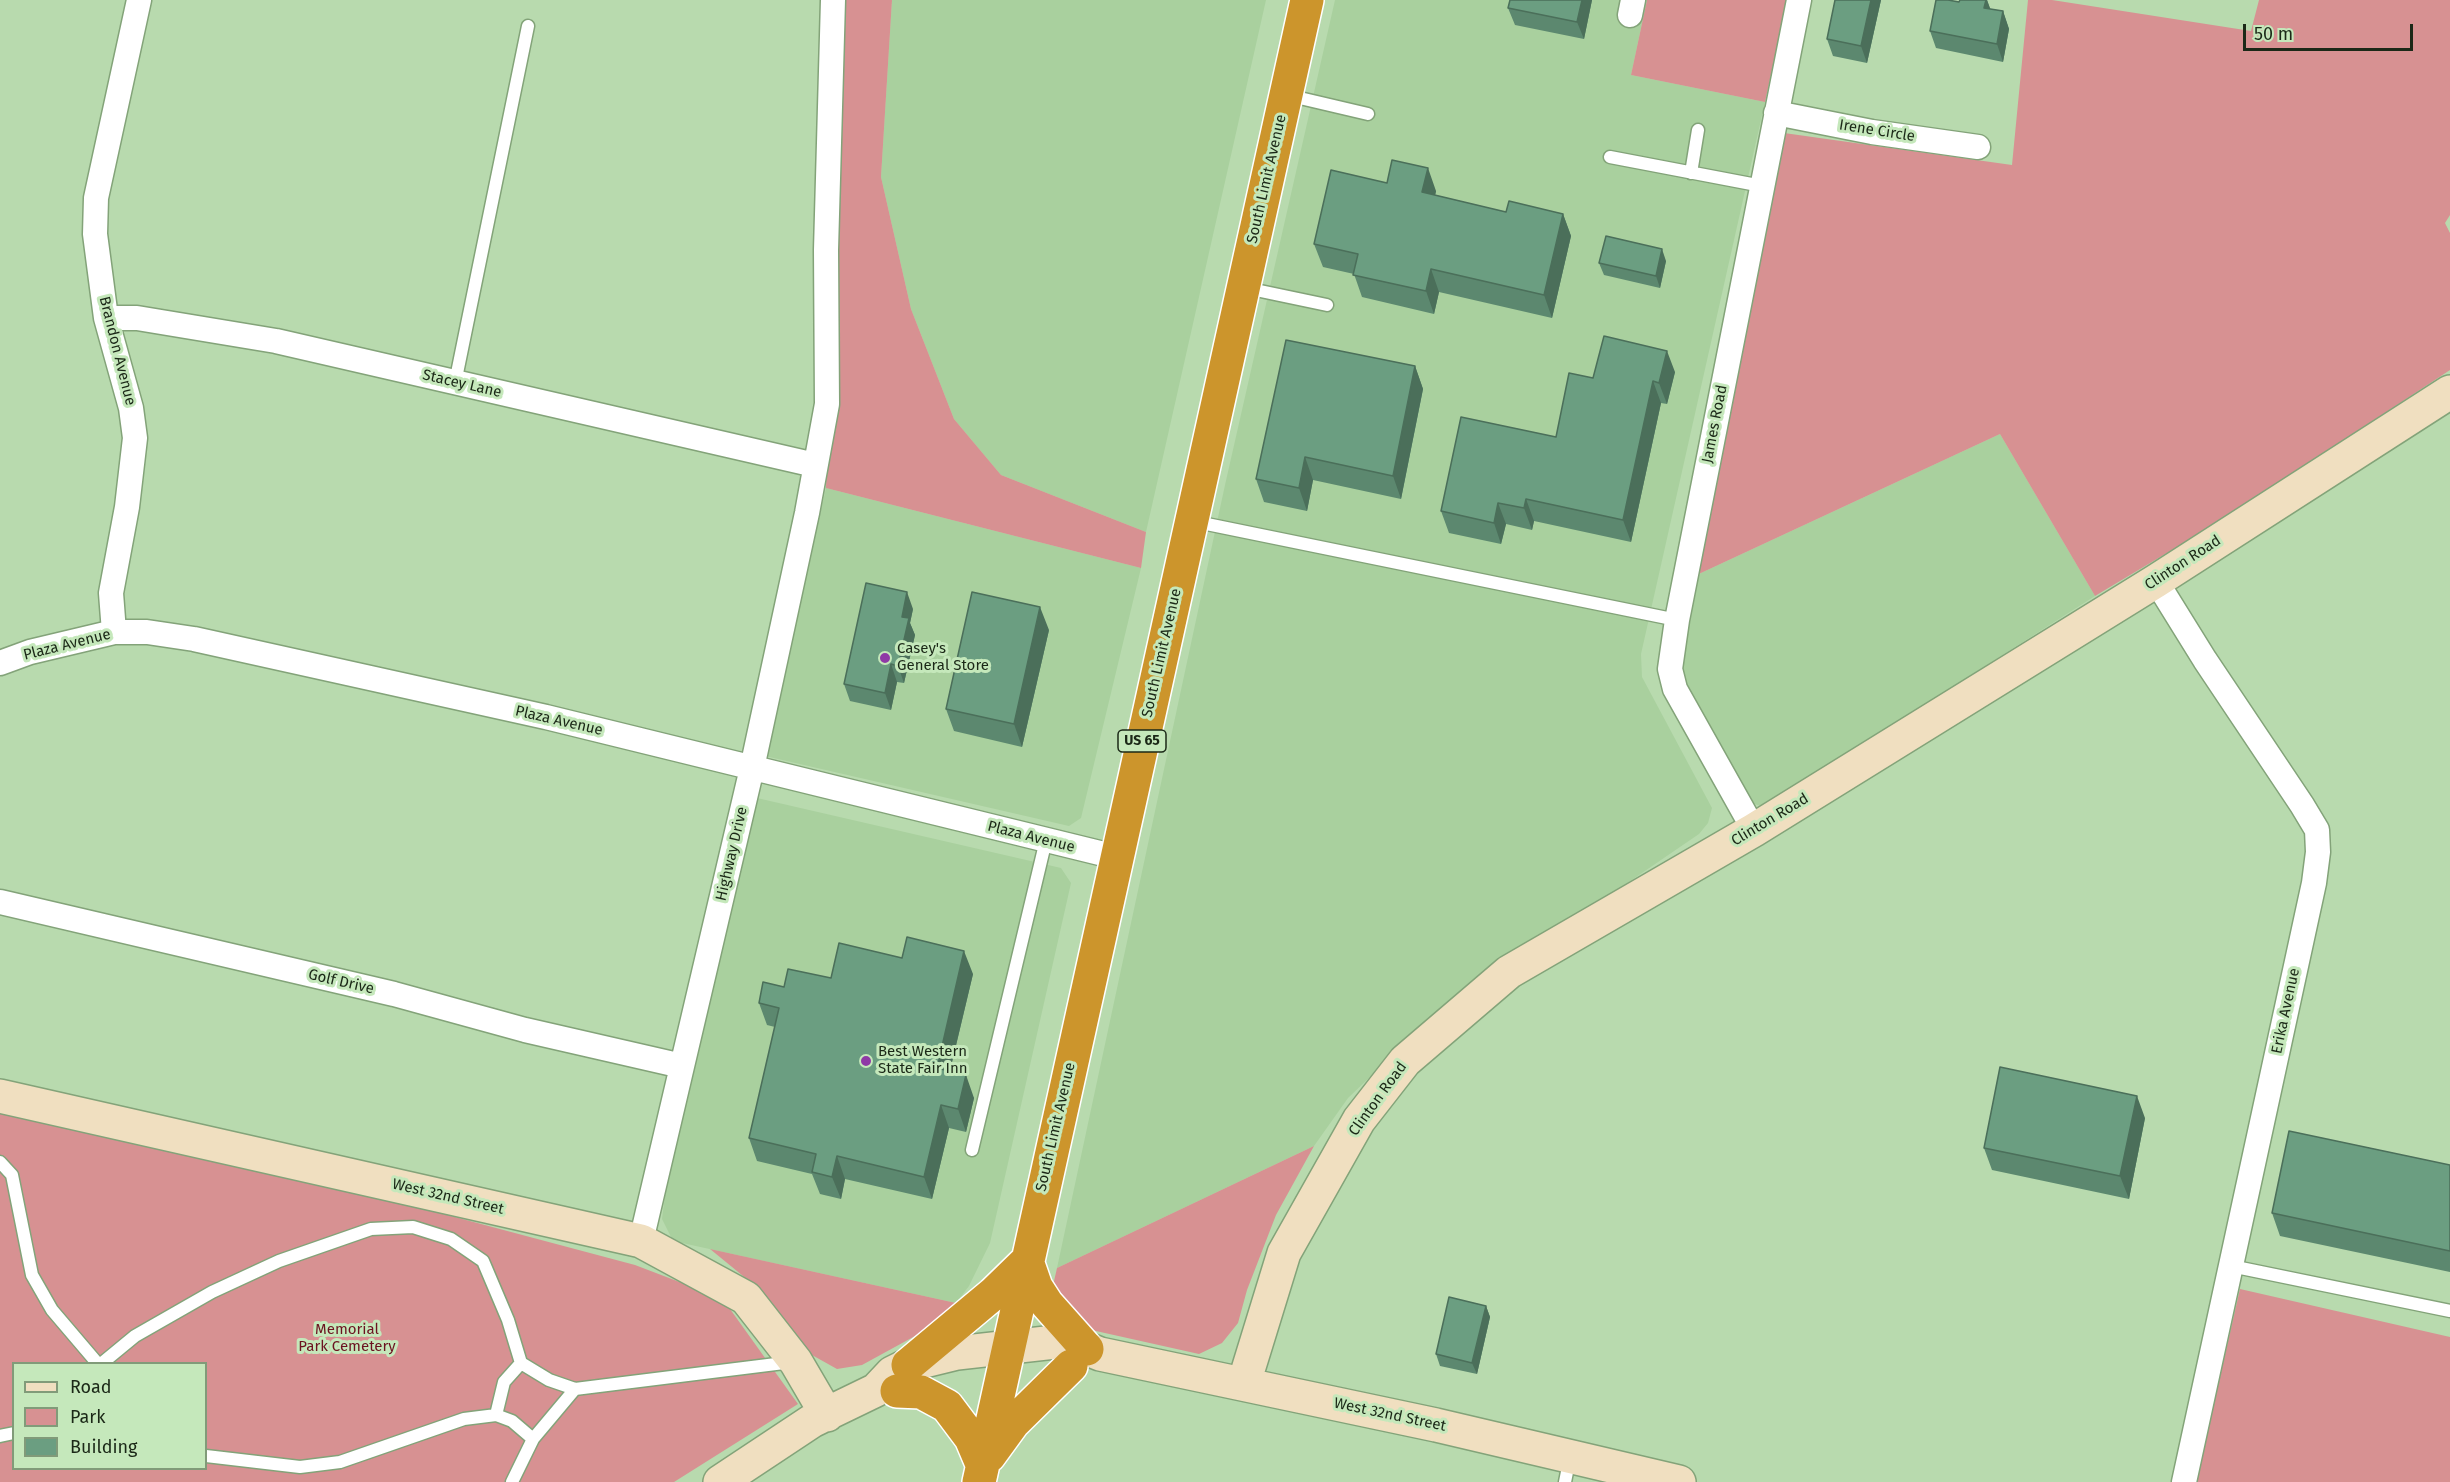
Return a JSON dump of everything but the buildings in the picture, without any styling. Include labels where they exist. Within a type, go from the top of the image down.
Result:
[{"type":"highway","name":"South Limit Avenue","points":[[980,1473],[1307,0]]},
{"type":"highway","points":[[1027,1261],[1036,1287],[1086,1356],[1013,1423],[980,1473],[971,1438],[947,1406],[921,1392],[894,1382],[1027,1261]]},
{"type":"street","name":"Brandon Avenue","points":[[114,632],[111,593],[127,507],[135,438],[131,408],[106,318],[95,234],[96,198],[139,0]]},
{"type":"street","name":"Highway Drive","points":[[641,1241],[752,768],[827,404],[826,250],[833,0]]},
{"type":"street","name":"James Road","points":[[1754,830],[1675,689],[1670,669],[1677,620],[1799,0]]},
{"type":"street","name":"Irene Circle","points":[[1776,113],[1872,132],[1978,147]]},
{"type":"street","name":"Stacey Lane","points":[[106,318],[137,318],[276,342],[815,465]]},
{"type":"street","name":"Clinton Road","points":[[1244,1383],[1284,1253],[1359,1120],[1405,1061],[1509,972],[1754,830],[2156,581],[2450,392]]},
{"type":"street","name":"Erika Avenue","points":[[2156,581],[2317,830],[2318,852],[2314,884],[2184,1482]]},
{"type":"street","name":"Plaza Avenue","points":[[0,663],[30,652],[114,632],[147,632],[206,642],[546,717],[1116,857]]},
{"type":"street","name":"Golf Drive","points":[[0,902],[394,994],[525,1030],[682,1066]]},
{"type":"street","name":"West 32nd Street","points":[[0,1096],[641,1241],[746,1298],[796,1362],[826,1415]]},
{"type":"street","name":"West 32nd Street","points":[[720,1482],[812,1421],[894,1382],[947,1377],[1006,1356],[1086,1356],[1244,1383],[1568,1469],[1679,1482]]},
{"type":"lane","points":[[455,383],[528,26]]},
{"type":"lane","points":[[1286,94],[1368,114]]},
{"type":"lane","points":[[1691,173],[1698,130]]},
{"type":"lane","points":[[1610,158],[1762,186]]},
{"type":"lane","points":[[1243,287],[1327,305]]},
{"type":"lane","points":[[1191,521],[1677,620]]},
{"type":"lane","points":[[972,1150],[1046,840]]},
{"type":"lane","points":[[0,1162],[12,1175],[32,1275],[51,1310],[97,1362]]},
{"type":"lane","points":[[102,1362],[135,1336],[212,1292],[279,1261],[371,1229],[412,1227],[451,1239],[483,1261],[508,1320],[520,1363],[549,1380],[575,1389],[796,1362]]},
{"type":"lane","points":[[2231,1266],[2450,1311]]},
{"type":"lane","points":[[496,1415],[504,1382],[520,1363]]},
{"type":"lane","points":[[512,1482],[533,1439],[575,1389]]},
{"type":"lane","points":[[207,1456],[300,1467],[340,1462],[464,1419],[496,1415],[512,1421],[533,1439]]},
{"type":"shaded area","points":[[892,0],[1266,0],[1146,532],[1001,475],[954,419],[911,309],[881,177]]},
{"type":"shaded area","points":[[1335,0],[1647,0],[1631,75],[1765,102],[1641,654],[1642,677],[1712,808],[1708,823],[1699,834],[1437,1013],[1348,1098],[1314,1146],[1057,1268],[1225,485]]},
{"type":"shaded area","points":[[2000,434],[2095,596],[1764,807],[1745,801],[1683,698],[1675,633],[1688,579]]},
{"type":"shaded area","points":[[826,488],[1141,568],[1081,818],[1069,826],[765,756]]},
{"type":"shaded area","points":[[757,798],[1061,868],[1071,883],[990,1243],[969,1286],[956,1303],[673,1241],[662,1219],[666,1188]]},
{"type":"green space","points":[[838,0],[892,0],[881,177],[911,309],[954,419],[1001,475],[1146,532],[1141,568],[826,488]]},
{"type":"green space","points":[[1647,0],[1787,0],[1765,102],[1631,75]]},
{"type":"green space","points":[[2028,0],[2052,0],[2251,31],[2259,0],[2450,0],[2450,215],[2445,223],[2450,233],[2450,370],[2227,517],[2095,596],[2000,434],[1688,579],[1784,133],[2012,165]]},
{"type":"green space","name":"Memorial Park Cemetery","points":[[0,1113],[436,1212],[635,1265],[690,1286],[730,1309],[798,1404],[674,1482],[0,1482]]},
{"type":"green space","points":[[1314,1146],[1276,1215],[1247,1290],[1238,1323],[1222,1343],[1199,1354],[1087,1329],[1052,1290],[1057,1268]]},
{"type":"green space","points":[[710,1249],[956,1303],[926,1330],[862,1365],[837,1369],[803,1350],[759,1289]]},
{"type":"green space","points":[[2240,1289],[2450,1337],[2450,1482],[2196,1482]]},
{"type":"place","name":"Casey's General Store","points":[[885,658]]},
{"type":"place","name":"Best Western State Fair Inn","points":[[866,1061]]}]
